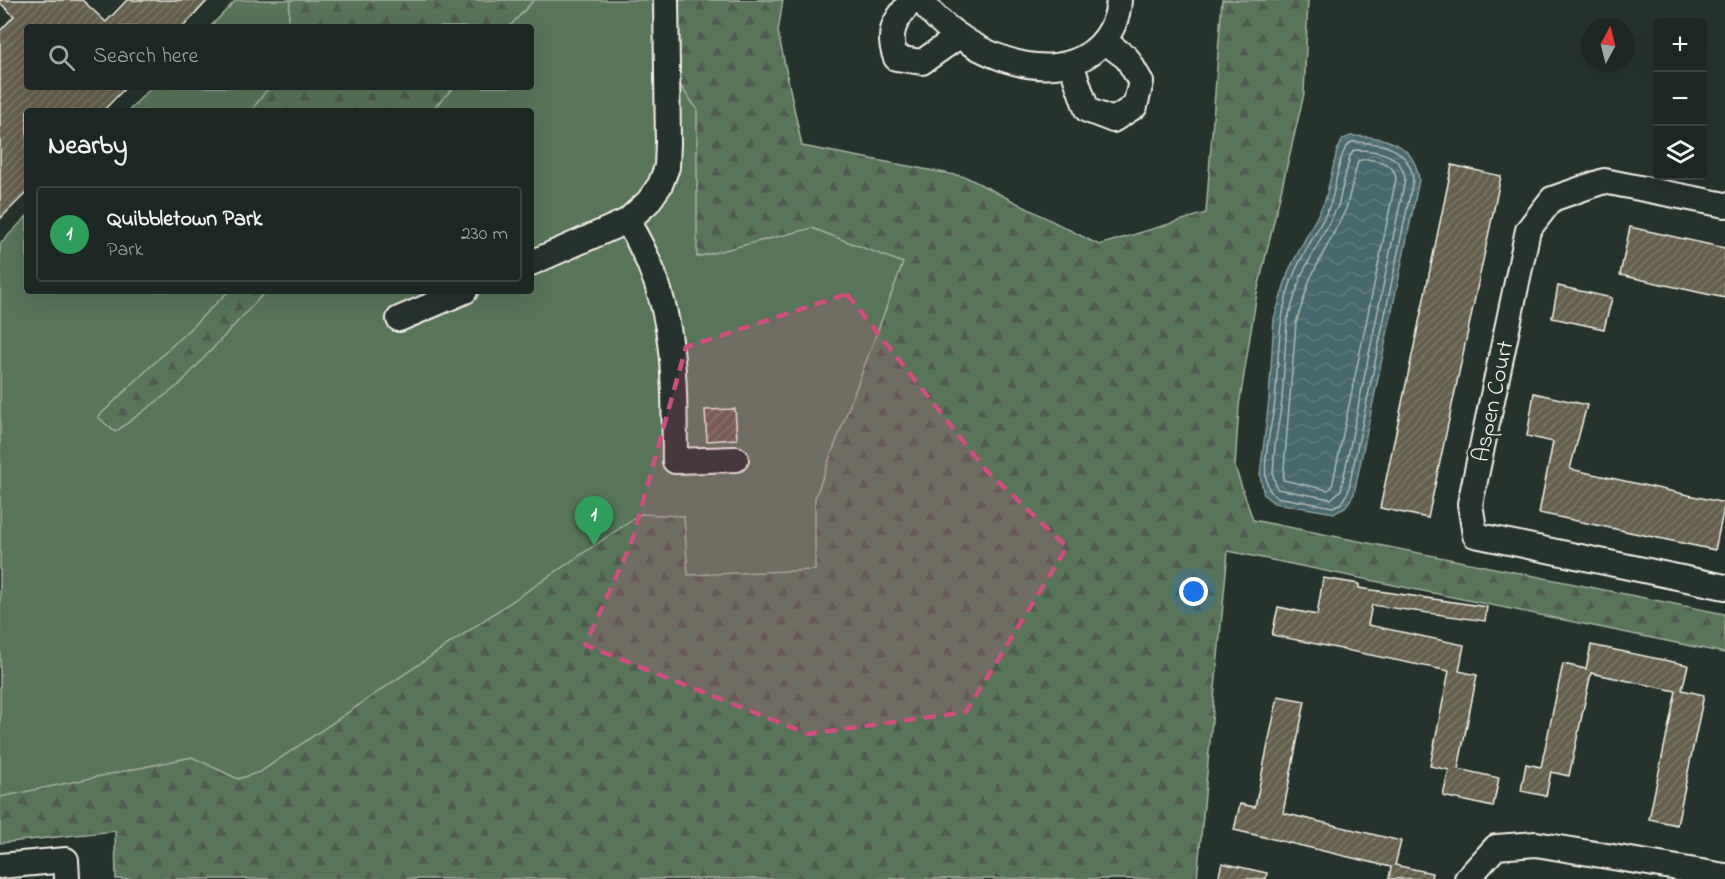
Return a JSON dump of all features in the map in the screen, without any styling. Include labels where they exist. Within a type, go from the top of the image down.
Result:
[{"type":"street","points":[[534,262],[627,221],[648,202],[667,167],[666,0]]},
{"type":"street","points":[[912,0],[897,18],[890,41],[896,58],[921,62],[959,36]]},
{"type":"street","points":[[921,0],[928,10],[959,36],[1008,60],[1032,67],[1071,64],[1083,59],[1104,40],[1119,13],[1119,0]]},
{"type":"street","points":[[1071,64],[1087,110],[1113,120],[1136,106],[1141,82],[1127,58],[1104,40]]},
{"type":"street","name":"Aspen Court","points":[[1725,205],[1604,181],[1552,199],[1528,230],[1470,504],[1475,535],[1725,587]]},
{"type":"street","points":[[627,221],[644,248],[664,301],[674,377],[675,460],[736,459]]},
{"type":"street","points":[[399,319],[458,294]]},
{"type":"street","points":[[1467,879],[1496,847],[1536,844],[1725,876]]},
{"type":"street","points":[[0,866],[66,860],[67,879]]},
{"type":"highlighted area","points":[[847,294],[986,470],[1067,547],[966,712],[808,734],[585,645],[631,544],[686,347]]},
{"type":"green space","points":[[236,0],[778,0],[778,168],[1213,277],[1157,879],[164,801],[0,816],[0,244],[24,219],[24,294],[534,294],[534,108],[131,108],[149,90],[534,90],[534,24],[213,24]]},
{"type":"green space","points":[[290,0],[534,0],[512,24],[288,24]]},
{"type":"green space","points":[[671,0],[783,0],[778,32],[802,146],[966,177],[1099,245],[1206,213],[1222,0],[1308,0],[1304,94],[1257,293],[1239,406],[1235,467],[1253,520],[1725,614],[1725,653],[1228,551],[1197,879],[116,879],[115,831],[0,843],[0,797],[192,757],[238,779],[260,772],[641,514],[684,516],[688,575],[815,570],[815,498],[903,263],[812,228],[697,257],[697,109],[677,81]]},
{"type":"green space","points":[[267,90],[451,90],[434,108],[253,108]]},
{"type":"green space","points":[[226,294],[263,294],[179,385],[115,432],[98,417]]},
{"type":"water","points":[[1351,136],[1375,138],[1396,144],[1411,158],[1419,180],[1354,494],[1345,508],[1335,513],[1274,503],[1264,495],[1260,475],[1269,400],[1274,319],[1289,270],[1325,201],[1337,151],[1343,139]]},
{"type":"building","points":[[0,0],[82,0],[106,22],[127,0],[208,0],[186,24],[24,24],[24,90],[123,90],[106,108],[24,108],[24,195],[0,219],[0,31],[14,16],[0,3]]},
{"type":"building","points":[[1452,165],[1501,176],[1428,518],[1380,508]]},
{"type":"building","points":[[1630,227],[1725,248],[1725,298],[1620,275]]},
{"type":"building","points":[[1558,286],[1612,298],[1604,329],[1552,318]]},
{"type":"building","points":[[1534,393],[1587,405],[1570,469],[1725,503],[1715,550],[1539,513],[1553,442],[1527,436]]},
{"type":"building","points":[[735,409],[737,439],[707,441],[705,410]]},
{"type":"building","points":[[1323,578],[1359,584],[1359,588],[1487,607],[1485,621],[1372,605],[1368,625],[1464,645],[1459,671],[1477,675],[1458,769],[1499,778],[1493,807],[1443,796],[1449,770],[1430,766],[1449,671],[1272,635],[1278,607],[1317,615]]},
{"type":"building","points":[[1591,645],[1688,665],[1682,690],[1704,695],[1677,825],[1649,819],[1676,691],[1591,673],[1569,776],[1551,772],[1546,796],[1521,791],[1526,764],[1541,767],[1563,664],[1586,669]]},
{"type":"building","points":[[1278,696],[1305,701],[1283,813],[1401,841],[1395,865],[1432,873],[1431,879],[1389,879],[1391,867],[1234,830],[1240,804],[1255,807]]},
{"type":"building","points":[[1222,863],[1267,873],[1266,879],[1218,879]]},
{"type":"place","name":"Quibbletown Park","points":[[594,546]]}]
